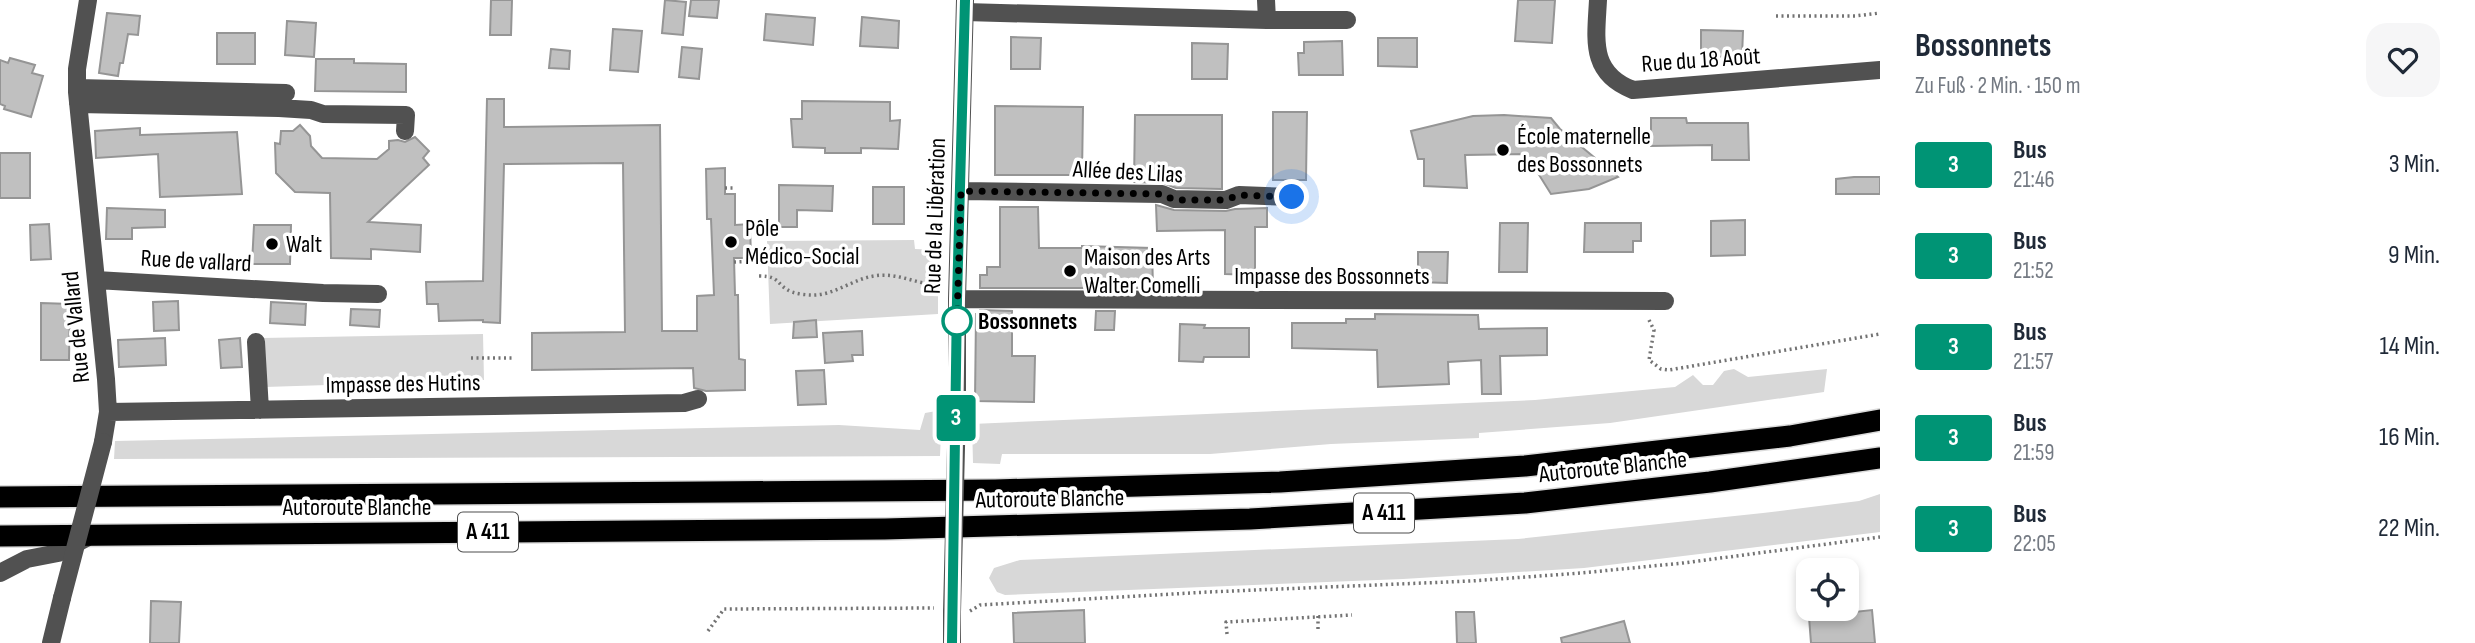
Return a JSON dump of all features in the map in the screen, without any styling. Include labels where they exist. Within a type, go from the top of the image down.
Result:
[{"type":"highway","name":"Autoroute Blanche","points":[[0,497],[995,490],[1280,482],[1525,466],[1764,439],[1880,420]]},
{"type":"highway","name":"Autoroute Blanche","points":[[0,536],[911,528],[1250,519],[1421,510],[1617,494],[1880,458]]},
{"type":"street","name":"Rue de Vallard","points":[[51,643],[103,442],[108,412],[78,96],[80,48],[88,0]]},
{"type":"street","points":[[1266,0],[1267,20]]},
{"type":"street","name":"Rue du 18 Août","points":[[1598,0],[1596,43],[1600,63],[1612,78],[1633,90],[1880,70]]},
{"type":"street","points":[[965,6],[1267,20],[1347,20]]},
{"type":"street","name":"Rue de la Libération","points":[[952,643],[957,292],[965,6]]},
{"type":"street","points":[[78,96],[286,93]]},
{"type":"street","points":[[78,96],[311,110],[323,114],[406,115],[405,131]]},
{"type":"street","name":"Allée des Lilas","points":[[961,191],[1162,194],[1174,200],[1226,200],[1239,195],[1292,197]]},
{"type":"street","name":"Rue de vallard","points":[[96,280],[378,294]]},
{"type":"street","name":"Impasse des Bossonnets","points":[[957,292],[1659,301]]},
{"type":"street","points":[[256,342],[260,410]]},
{"type":"street","name":"Impasse des Hutins","points":[[108,412],[684,403],[698,399]]},
{"type":"street","points":[[0,573],[27,559],[58,553],[92,535]]},
{"type":"path","points":[[1776,16],[1855,16],[1880,13]]},
{"type":"path","points":[[725,188],[733,188]]},
{"type":"path","points":[[734,262],[759,261]]},
{"type":"path","points":[[759,276],[774,277],[792,292],[817,295],[878,275],[903,277],[957,292]]},
{"type":"path","points":[[1659,301],[1646,317],[1654,330],[1649,360],[1661,369],[1669,370],[1880,334]]},
{"type":"path","points":[[471,358],[514,358]]},
{"type":"path","points":[[708,631],[724,609],[934,607],[934,614],[966,614],[980,605],[1471,581],[1581,573],[1683,563],[1880,537]]},
{"type":"path","points":[[1227,634],[1226,622],[1352,615]]},
{"type":"path","points":[[1318,617],[1318,629]]},
{"type":"shaded area","points":[[914,240],[915,249],[938,250],[938,314],[770,324],[767,241]]},
{"type":"shaded area","points":[[483,334],[484,380],[265,387],[262,338]]},
{"type":"shaded area","points":[[1734,369],[1748,377],[1827,369],[1824,392],[1610,423],[1479,433],[1479,438],[1331,444],[1210,454],[1002,454],[1000,464],[973,463],[972,424],[1535,400],[1675,387],[1693,375],[1703,385],[1713,385],[1724,371]]},
{"type":"shaded area","points":[[942,410],[940,456],[114,459],[115,441],[839,425],[920,430],[925,413]]},
{"type":"shaded area","points":[[1880,494],[1880,532],[1584,568],[1403,579],[1005,595],[997,592],[989,578],[994,568],[1020,560],[1518,539],[1763,513],[1859,501]]},
{"type":"building","points":[[491,0],[512,0],[511,35],[490,35]]},
{"type":"building","points":[[665,0],[686,2],[683,35],[662,33]]},
{"type":"building","points":[[691,0],[719,0],[717,18],[689,16]]},
{"type":"building","points":[[1518,0],[1555,0],[1552,43],[1515,41]]},
{"type":"building","points":[[107,13],[140,16],[138,35],[128,34],[118,76],[99,73]]},
{"type":"building","points":[[766,14],[815,18],[813,45],[764,40]]},
{"type":"building","points":[[862,17],[899,21],[898,48],[860,46]]},
{"type":"building","points":[[287,21],[316,23],[314,57],[285,55]]},
{"type":"building","points":[[613,29],[642,31],[638,72],[610,70]]},
{"type":"building","points":[[1701,30],[1743,31],[1742,57],[1701,56]]},
{"type":"building","points":[[217,33],[255,33],[255,64],[217,64]]},
{"type":"building","points":[[1011,37],[1041,38],[1040,69],[1011,69]]},
{"type":"building","points":[[1378,38],[1417,38],[1417,67],[1378,66]]},
{"type":"building","points":[[1342,41],[1343,75],[1299,75],[1298,53],[1304,53],[1304,42]]},
{"type":"building","points":[[1192,43],[1228,44],[1227,79],[1192,79]]},
{"type":"building","points":[[682,47],[702,49],[699,79],[679,77]]},
{"type":"building","points":[[551,49],[570,51],[569,69],[549,68]]},
{"type":"building","points":[[10,58],[35,65],[32,73],[43,76],[31,117],[4,109],[5,106],[0,104],[0,60],[8,63]]},
{"type":"building","points":[[316,59],[354,59],[354,63],[406,64],[406,92],[315,91]]},
{"type":"building","points":[[487,99],[504,99],[504,127],[660,125],[662,331],[697,331],[697,296],[714,295],[711,219],[707,219],[706,169],[725,168],[725,194],[735,194],[735,225],[750,224],[751,258],[734,258],[735,295],[738,295],[739,359],[745,360],[745,390],[706,391],[694,388],[693,368],[532,370],[532,333],[625,332],[623,163],[504,164],[500,323],[483,320],[439,321],[438,304],[427,304],[426,282],[483,281]]},
{"type":"building","points":[[802,101],[890,102],[890,121],[900,120],[898,149],[861,148],[861,153],[825,153],[825,148],[793,147],[791,119],[802,119]]},
{"type":"building","points":[[995,106],[1083,107],[1082,175],[995,175]]},
{"type":"building","points":[[1273,112],[1307,112],[1306,180],[1273,180]]},
{"type":"building","points":[[1135,115],[1222,115],[1222,189],[1176,188],[1163,183],[1134,182]]},
{"type":"building","points":[[1473,116],[1551,118],[1560,129],[1618,177],[1589,189],[1551,194],[1526,154],[1465,155],[1467,188],[1424,186],[1424,159],[1418,159],[1411,131]]},
{"type":"building","points":[[1651,118],[1686,118],[1687,123],[1748,123],[1749,160],[1712,160],[1712,145],[1651,146]]},
{"type":"building","points":[[300,125],[310,136],[311,146],[322,158],[377,159],[389,149],[389,141],[405,142],[415,137],[429,151],[423,158],[429,165],[368,222],[421,225],[420,252],[371,249],[371,259],[331,258],[330,193],[295,192],[276,173],[275,143],[280,144],[281,131],[293,131]]},
{"type":"building","points":[[140,128],[140,135],[237,132],[242,194],[160,197],[158,154],[96,158],[95,131]]},
{"type":"building","points":[[0,153],[30,153],[30,198],[0,198]]},
{"type":"building","points":[[1880,177],[1880,194],[1836,194],[1836,179]]},
{"type":"building","points":[[779,185],[833,186],[832,211],[797,210],[797,227],[779,227]]},
{"type":"building","points":[[873,187],[904,187],[904,224],[873,224]]},
{"type":"building","points":[[1156,205],[1174,210],[1226,211],[1267,208],[1267,227],[1255,227],[1255,275],[1225,274],[1225,230],[1157,231]]},
{"type":"building","name":"Maison des Arts Walter Comelli","points":[[1000,207],[1038,207],[1039,248],[1152,248],[1153,288],[980,288],[980,275],[987,275],[987,267],[1000,267]]},
{"type":"building","points":[[107,208],[165,210],[165,227],[132,228],[132,239],[106,239]]},
{"type":"building","points":[[1745,220],[1745,255],[1711,256],[1711,221]]},
{"type":"building","points":[[1500,223],[1528,223],[1527,272],[1499,272]]},
{"type":"building","points":[[1585,223],[1641,223],[1641,241],[1633,241],[1633,252],[1584,252]]},
{"type":"building","points":[[49,224],[51,259],[31,260],[30,225]]},
{"type":"building","name":"Walt","points":[[254,225],[291,225],[290,264],[252,264]]},
{"type":"building","points":[[1418,252],[1448,252],[1447,283],[1418,282]]},
{"type":"building","points":[[178,301],[179,330],[154,331],[153,302]]},
{"type":"building","points":[[271,302],[306,304],[305,325],[270,323]]},
{"type":"building","points":[[41,303],[70,304],[69,360],[41,360]]},
{"type":"building","points":[[351,309],[380,310],[379,327],[350,325]]},
{"type":"building","points":[[980,310],[1012,311],[1012,356],[1035,356],[1034,402],[975,401],[976,314],[979,314]]},
{"type":"building","points":[[1096,311],[1115,311],[1114,330],[1095,330]]},
{"type":"building","points":[[1375,314],[1478,315],[1479,329],[1547,328],[1547,355],[1500,356],[1501,394],[1482,394],[1481,360],[1448,362],[1449,384],[1378,387],[1377,350],[1292,348],[1292,323],[1346,323],[1346,319],[1375,319]]},
{"type":"building","points":[[816,320],[817,337],[793,338],[794,322]]},
{"type":"building","points":[[1180,324],[1205,325],[1204,328],[1249,328],[1249,357],[1204,357],[1203,362],[1179,361]]},
{"type":"building","points":[[862,331],[863,355],[852,355],[853,361],[825,363],[823,333]]},
{"type":"building","points":[[165,338],[166,365],[119,367],[118,340]]},
{"type":"building","points":[[240,338],[242,367],[221,368],[219,340]]},
{"type":"building","points":[[824,370],[826,404],[798,405],[796,371]]},
{"type":"building","points":[[151,601],[181,602],[179,643],[150,643]]},
{"type":"building","points":[[1084,610],[1085,643],[1014,643],[1013,613]]},
{"type":"building","points":[[1872,610],[1875,643],[1811,643],[1809,621],[1859,621],[1859,611]]},
{"type":"building","points":[[1456,612],[1474,612],[1476,643],[1457,643]]},
{"type":"building","points":[[1624,621],[1630,643],[1562,643],[1561,638]]},
{"type":"bus line","name":"3","points":[[952,643],[965,0]]},
{"type":"place","name":"École maternelle des Bossonnets","points":[[1503,150]]},
{"type":"place","name":"Pôle Médico-Social","points":[[731,242]]},
{"type":"place","name":"Walt","points":[[272,244]]},
{"type":"place","name":"Maison des Arts Walter Comelli","points":[[1070,271]]},
{"type":"place","name":"Bossonnets","points":[[957,321]]},
{"type":"route","points":[[957,321],[961,191],[1162,194],[1174,200],[1226,200],[1239,195],[1292,197]]}]
